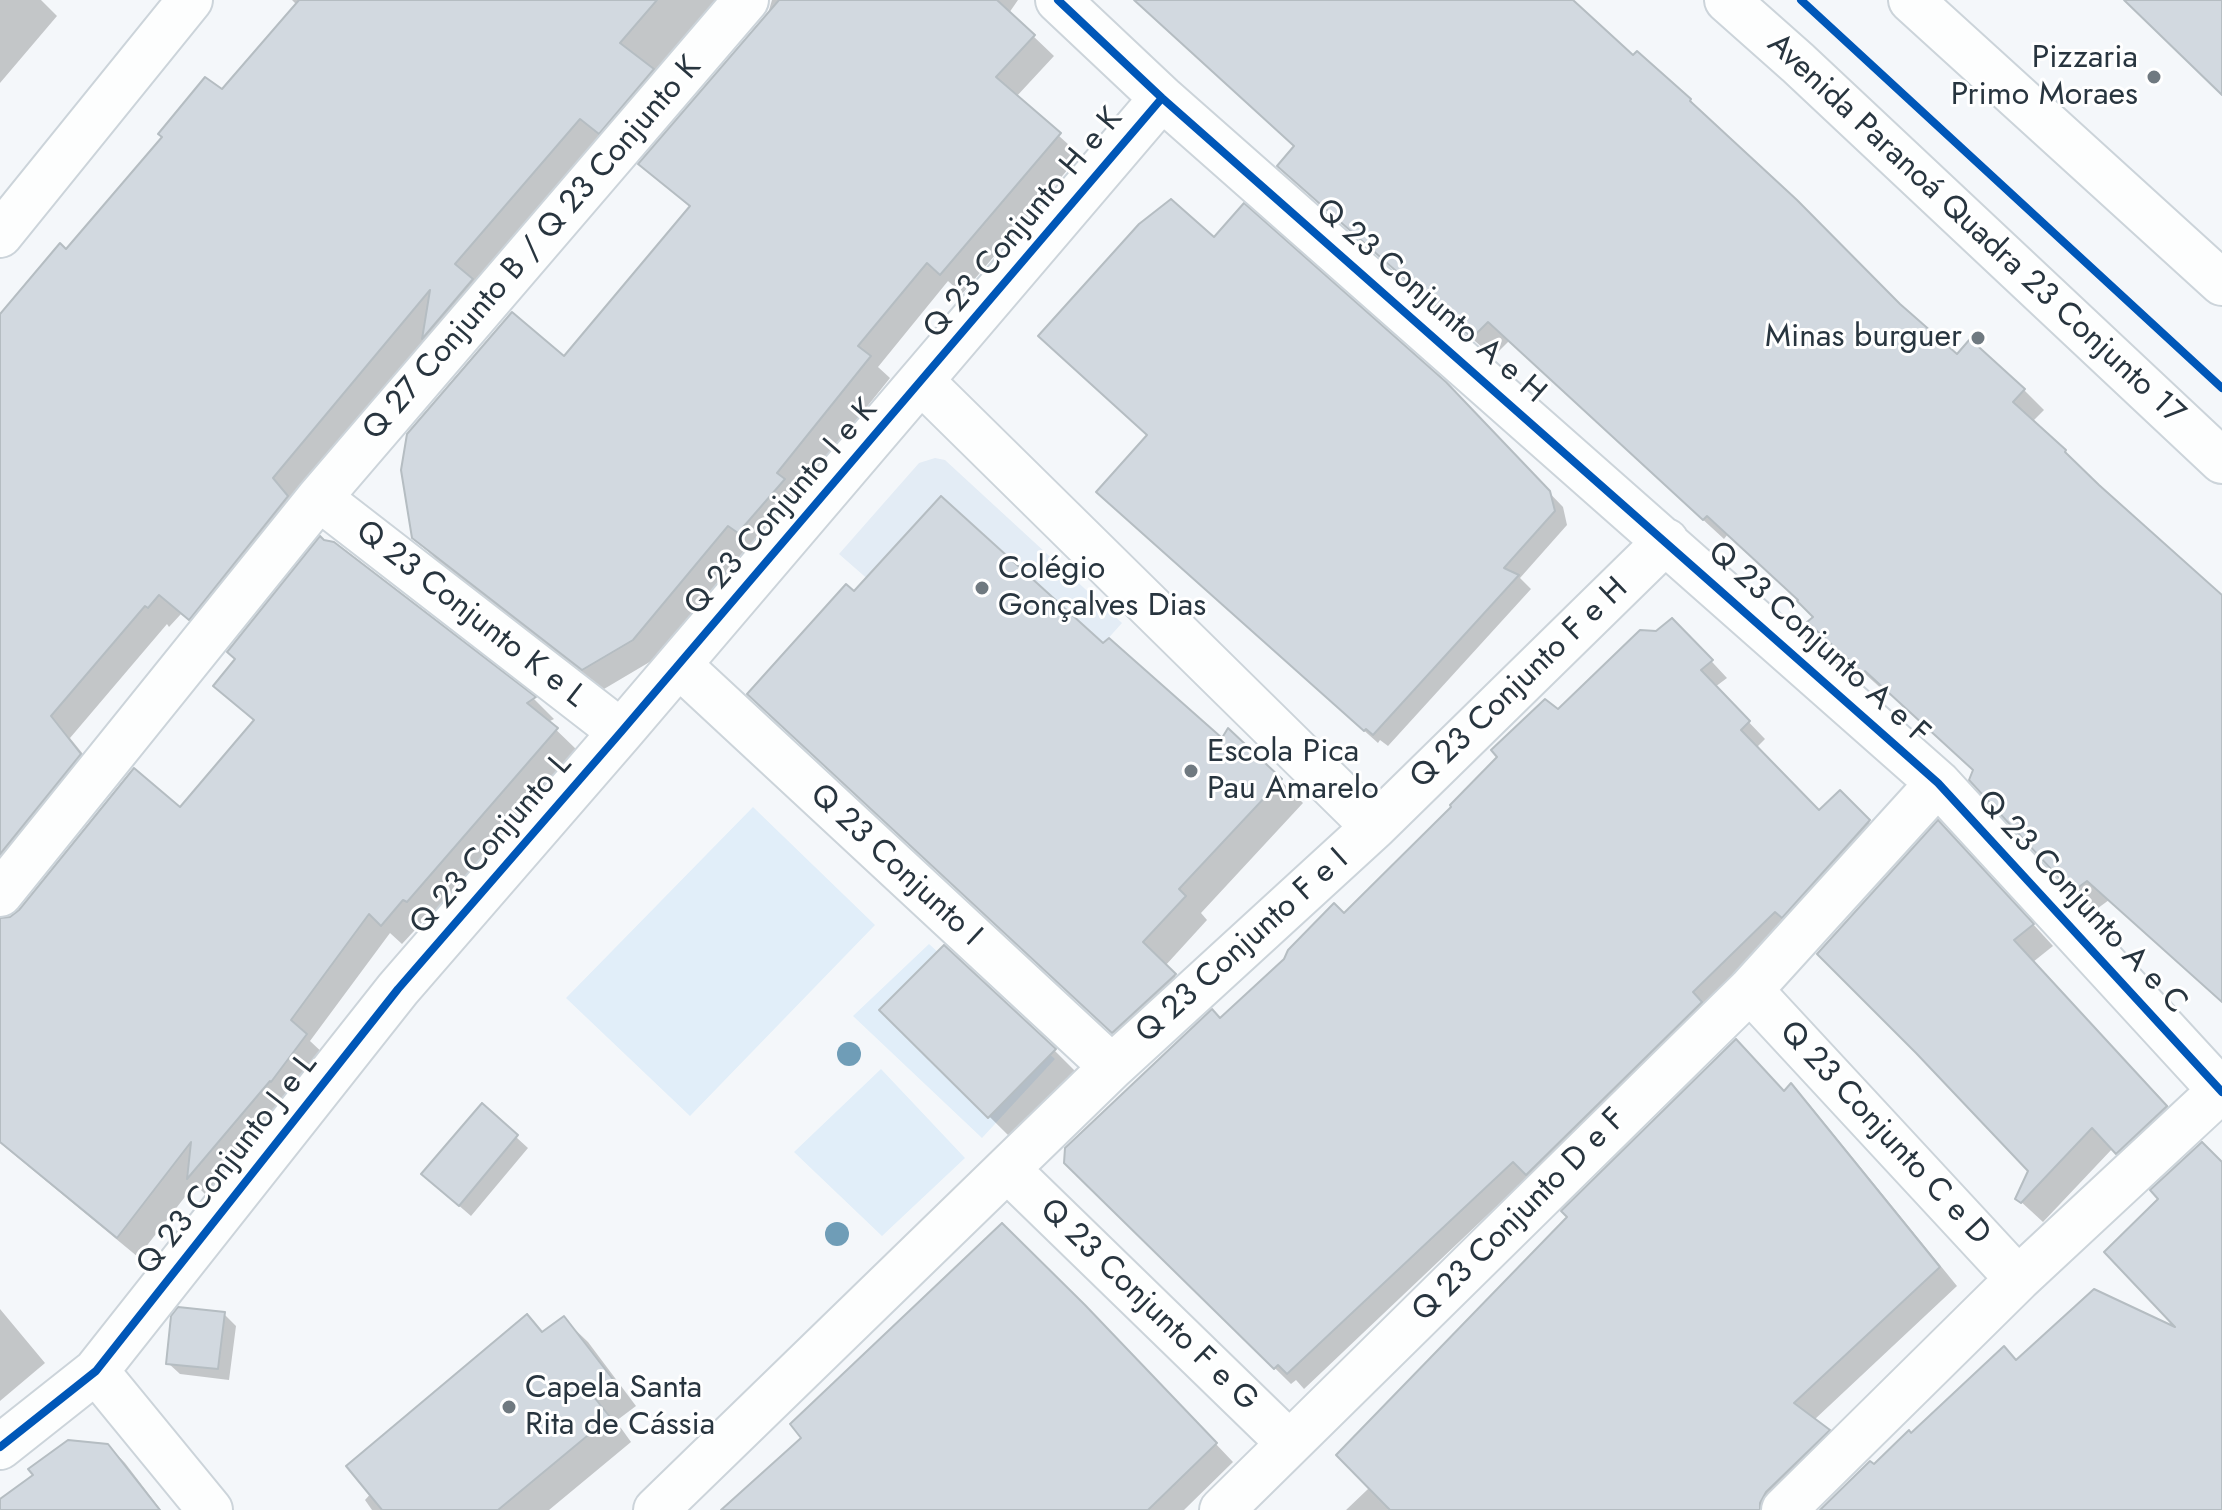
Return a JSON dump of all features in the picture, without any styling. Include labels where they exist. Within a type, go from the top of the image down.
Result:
[{"type":"street","name":"Q 27 Conjunto B / Q 23 Conjunto K","points":[[0,894],[319,498],[746,0]]},
{"type":"street","name":"Q 23 Conjunto A e H","points":[[1058,0],[1162,98],[1666,541]]},
{"type":"street","name":"Avenida Paranoá Quadra 23 Conjunto 17","points":[[1727,0],[2222,461]]},
{"type":"street","points":[[1911,0],[2222,283]]},
{"type":"street","points":[[0,235],[184,2]]},
{"type":"street","name":"Q 23 Conjunto H e K","points":[[922,382],[1162,98]]},
{"type":"street","points":[[922,382],[1374,827]]},
{"type":"street","name":"Q 23 Conjunto I e K","points":[[621,732],[922,382]]},
{"type":"street","name":"Q 23 Conjunto K e L","points":[[319,498],[621,732]]},
{"type":"street","name":"Q 23 Conjunto A e F","points":[[1666,541],[1938,783]]},
{"type":"street","name":"Q 23 Conjunto F e H","points":[[1374,827],[1666,541]]},
{"type":"street","name":"Q 23 Conjunto I","points":[[679,665],[1112,1067]]},
{"type":"street","name":"Q 23 Conjunto L","points":[[398,989],[621,732]]},
{"type":"street","name":"Q 23 Conjunto D e F","points":[[1222,1510],[1750,990],[1938,783]]},
{"type":"street","name":"Q 23 Conjunto A e C","points":[[1938,783],[2221,1091]]},
{"type":"street","name":"Q 23 Conjunto F e I","points":[[656,1510],[1112,1067],[1374,827]]},
{"type":"street","name":"Q 23 Conjunto J e L","points":[[0,1447],[96,1371],[398,989]]},
{"type":"street","name":"Q 23 Conjunto C e D","points":[[1750,990],[2018,1279]]},
{"type":"street","points":[[1784,1510],[2018,1279],[2221,1091]]},
{"type":"street","name":"Q 23 Conjunto F e G","points":[[1007,1169],[1289,1443]]},
{"type":"street","points":[[96,1371],[210,1510]]},
{"type":"shaded area","name":"Colégio Gonçalves Dias","points":[[935,458],[945,460],[1122,623],[1032,723],[839,554],[919,463]]},
{"type":"shaded area","points":[[753,807],[875,925],[690,1116],[566,998]]},
{"type":"shaded area","points":[[929,944],[1055,1059],[982,1138],[853,1016]]},
{"type":"shaded area","points":[[881,1069],[965,1158],[882,1236],[794,1152]]},
{"type":"building","points":[[299,0],[657,0],[620,43],[654,69],[599,134],[580,119],[455,264],[473,279],[422,339],[430,290],[273,478],[288,496],[189,620],[159,595],[148,608],[145,606],[51,716],[81,754],[0,854],[0,314],[60,243],[66,249],[162,137],[158,134],[205,77],[222,89]]},
{"type":"building","points":[[779,0],[997,0],[1035,35],[996,77],[1061,133],[940,275],[927,263],[858,346],[871,356],[777,473],[785,479],[738,533],[728,526],[633,640],[582,670],[412,538],[401,470],[407,434],[512,312],[564,356],[690,206],[638,164]]},
{"type":"building","points":[[1134,0],[1573,0],[1633,55],[1637,51],[1691,99],[1900,304],[1957,354],[1970,339],[2025,389],[2013,402],[2099,485],[2222,595],[2222,1002],[2087,881],[2072,892],[1969,780],[1973,770],[1807,622],[1813,617],[1798,600],[1707,516],[1703,520],[1488,322],[1472,338],[1277,166],[1294,146]]},
{"type":"building","points":[[2124,0],[2222,0],[2222,95]]},
{"type":"building","points":[[1171,199],[1214,237],[1244,203],[1446,382],[1550,491],[1555,511],[1504,568],[1519,575],[1373,735],[1366,729],[1364,731],[1096,492],[1147,435],[1038,336],[1139,224]]},
{"type":"building","points":[[941,496],[1103,643],[1109,638],[1222,738],[1228,728],[1282,779],[1179,889],[1186,896],[1143,942],[1176,974],[1112,1033],[747,694],[846,584],[854,591]]},
{"type":"building","points":[[320,536],[334,542],[536,697],[527,703],[558,728],[407,902],[403,900],[381,926],[369,914],[291,1020],[307,1034],[271,1082],[187,1179],[191,1142],[117,1238],[0,1142],[0,918],[10,917],[19,910],[134,768],[180,807],[254,720],[213,686],[235,659],[227,652]]},
{"type":"building","points":[[1672,618],[1713,660],[1701,670],[1750,721],[1741,730],[1819,810],[1840,790],[1870,820],[1782,918],[1775,912],[1693,992],[1702,1002],[1526,1175],[1513,1162],[1287,1374],[1278,1365],[1274,1369],[1064,1163],[1065,1148],[1212,1009],[1220,1018],[1284,959],[1288,950],[1334,903],[1344,913],[1451,807],[1497,757],[1491,750],[1545,699],[1558,709],[1640,630],[1656,631]]},
{"type":"building","points":[[1938,820],[2034,924],[2014,940],[2167,1106],[2116,1154],[2092,1128],[2021,1203],[2015,1199],[2028,1171],[1817,954]]},
{"type":"building","points":[[944,945],[1056,1049],[988,1118],[879,1010]]},
{"type":"building","points":[[1736,1039],[1784,1091],[1791,1083],[1940,1267],[1794,1403],[1830,1430],[1766,1492],[1760,1510],[1390,1510],[1336,1455],[1567,1217],[1561,1211]]},
{"type":"building","points":[[482,1103],[518,1135],[459,1206],[421,1174]]},
{"type":"building","points":[[2202,1142],[2222,1162],[2222,1510],[1820,1510],[1870,1461],[1874,1464],[1909,1430],[1911,1433],[2004,1346],[2016,1360],[2094,1289],[2175,1327],[2104,1252],[2158,1199],[2150,1190]]},
{"type":"building","points":[[1002,1223],[1217,1443],[1148,1510],[721,1510],[801,1438],[790,1424]]},
{"type":"building","points":[[178,1307],[225,1312],[218,1369],[166,1364],[171,1316]]},
{"type":"building","name":"Capela Santa Rita de Cássia","points":[[527,1314],[542,1332],[564,1316],[615,1382],[594,1397],[610,1417],[498,1510],[382,1510],[346,1466]]},
{"type":"building","points":[[68,1440],[108,1444],[160,1510],[0,1510],[0,1499],[33,1475],[28,1469]]},
{"type":"cycle path","points":[[1058,0],[1162,98],[1938,783],[2222,1092]]},
{"type":"cycle path","points":[[1801,0],[2222,388]]},
{"type":"cycle path","points":[[0,1447],[96,1371],[398,989],[1162,98]]},
{"type":"place","name":"Pizzaria Primo Moraes","points":[[2154,77]]},
{"type":"place","name":"Minas burguer","points":[[1978,338]]},
{"type":"place","name":"Colégio Gonçalves Dias","points":[[982,588]]},
{"type":"place","name":"Escola Pica Pau Amarelo","points":[[1191,771]]},
{"type":"place","name":"Capela Santa Rita de Cássia","points":[[509,1407]]}]
